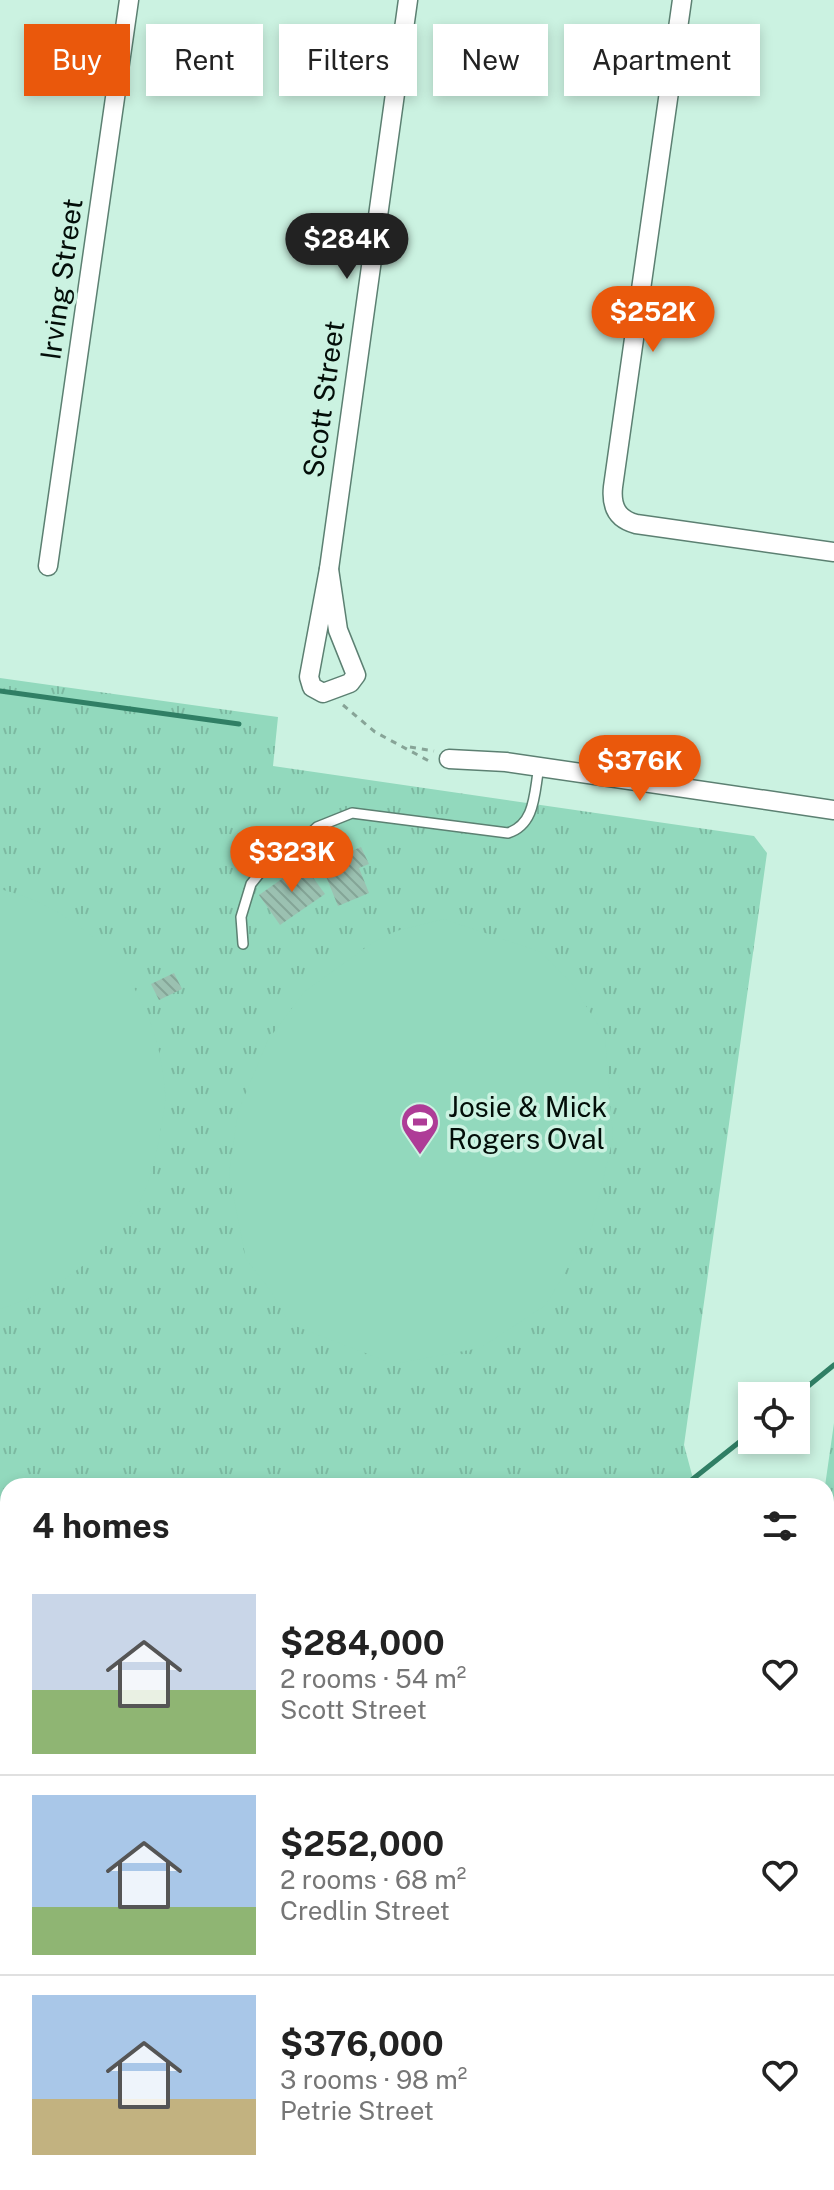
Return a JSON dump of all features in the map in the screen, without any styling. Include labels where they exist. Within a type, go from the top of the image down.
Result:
[{"type":"street","name":"Irving Street","points":[[48,566],[129,0]]},
{"type":"street","name":"Scott Street","points":[[329,569],[408,0]]},
{"type":"street","points":[[682,0],[612,500],[621,518],[631,523],[834,552]]},
{"type":"street","points":[[329,569],[338,630],[356,675],[350,683],[323,693],[312,687],[309,677],[329,569]]},
{"type":"street","points":[[449,759],[539,767],[834,810]]},
{"type":"lane","points":[[243,944],[240,920],[251,884],[317,827],[352,813],[508,833],[524,826],[529,818],[539,767]]},
{"type":"path","points":[[352,712],[375,732],[429,761],[449,759]]},
{"type":"path","points":[[402,747],[430,750],[449,759]]},
{"type":"green space","points":[[0,678],[278,717],[273,766],[754,836],[767,853],[684,1445],[693,1478],[0,1478]]},
{"type":"green space","points":[[0,889],[35,901],[66,917],[117,962],[136,990],[150,1022],[160,1056],[165,1097],[153,1168],[128,1220],[87,1263],[38,1294],[0,1309]]},
{"type":"green space","name":"Josie & Mick Rogers Oval","points":[[444,919],[541,952],[573,985],[605,1036],[613,1138],[592,1226],[546,1305],[480,1348],[394,1364],[290,1324],[270,1290],[246,1259],[229,1174],[238,1112],[268,1040],[304,992],[372,943],[396,931]]},
{"type":"green space","points":[[834,1423],[834,1478],[826,1478]]},
{"type":"building","points":[[361,847],[369,864],[359,868],[369,893],[338,906],[321,864]]},
{"type":"building","points":[[303,864],[325,894],[280,925],[259,895]]},
{"type":"building","points":[[174,973],[182,989],[159,1000],[151,984]]},
{"type":"waterway","points":[[0,691],[239,724]]},
{"type":"waterway","points":[[810,1385],[834,1365]]},
{"type":"waterway","points":[[694,1478],[738,1443]]},
{"type":"place","name":"Josie & Mick Rogers Oval","points":[[420,1156]]}]
